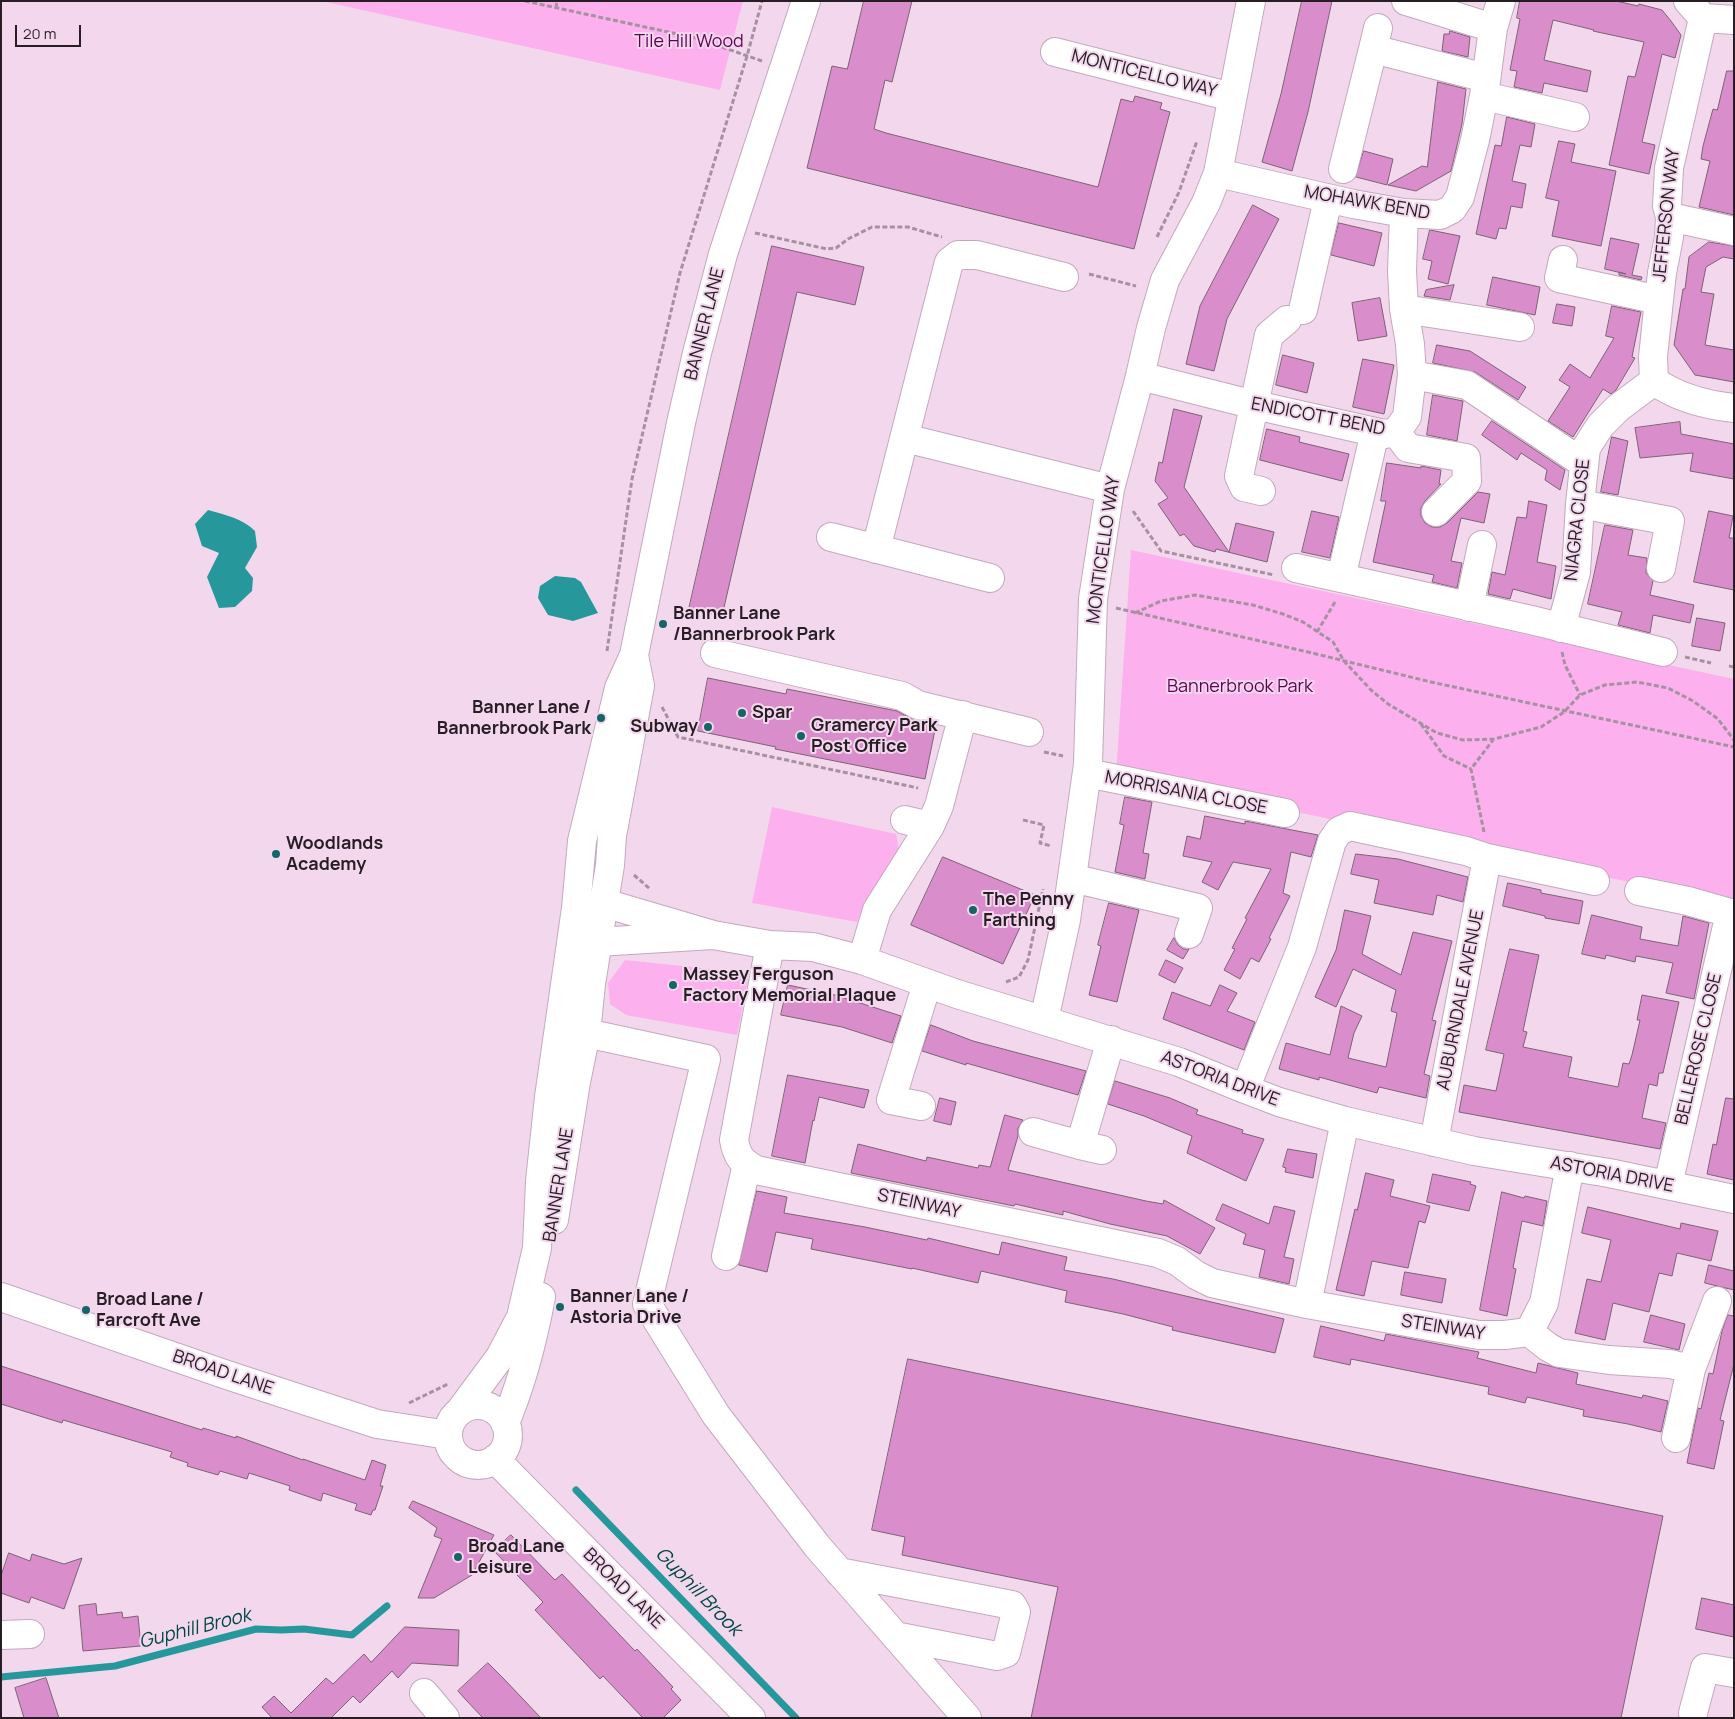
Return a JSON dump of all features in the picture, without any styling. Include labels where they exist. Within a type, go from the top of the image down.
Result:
[{"type":"street","name":"BANNER LANE","points":[[506,1423],[515,1400],[534,1333],[586,1033],[591,984],[584,941],[582,841],[619,688],[634,655],[681,424],[718,272],[806,1]]},
{"type":"street","points":[[1406,1],[1493,28]]},
{"type":"street","name":"MOHAWK BEND","points":[[1218,173],[1328,199],[1404,213],[1440,215],[1452,209],[1460,197],[1485,87],[1493,28],[1501,1]]},
{"type":"street","name":"MONTICELLO WAY","points":[[1044,1020],[1066,920],[1087,773],[1093,599],[1110,489],[1165,280],[1206,203],[1218,173],[1250,2]]},
{"type":"street","points":[[1696,10],[1734,20]]},
{"type":"street","name":"JEFFERSON WAY","points":[[1654,381],[1659,300],[1669,237],[1669,168],[1696,10]]},
{"type":"street","points":[[1343,169],[1376,38],[1485,87],[1575,117]]},
{"type":"street","name":"MONTICELLO WAY","points":[[1055,52],[1232,97]]},
{"type":"street","points":[[1261,491],[1244,487],[1239,476],[1269,335],[1295,315],[1328,199]]},
{"type":"street","name":"ENDICOTT BEND","points":[[1140,376],[1255,405],[1386,432],[1407,417],[1412,375],[1410,344],[1404,309],[1402,271],[1404,213]]},
{"type":"street","points":[[1670,217],[1734,231]]},
{"type":"street","points":[[876,549],[949,262],[958,254],[977,255],[1064,278]]},
{"type":"street","points":[[1563,260],[1559,278],[1659,300]]},
{"type":"street","points":[[1404,309],[1520,327]]},
{"type":"street","points":[[1412,375],[1467,384],[1583,463]]},
{"type":"street","points":[[1654,381],[1666,389],[1691,400],[1734,408]]},
{"type":"street","name":"NIAGRA CLOSE","points":[[1561,628],[1576,572],[1583,463],[1586,448],[1600,426],[1618,408],[1654,381]]},
{"type":"street","points":[[1341,578],[1386,432],[1408,448],[1466,458],[1467,481],[1436,512]]},
{"type":"street","points":[[905,438],[1110,489]]},
{"type":"street","points":[[1580,504],[1671,511],[1661,568]]},
{"type":"street","points":[[831,538],[990,578]]},
{"type":"street","points":[[1469,607],[1482,545]]},
{"type":"street","points":[[1296,568],[1663,652]]},
{"type":"street","points":[[714,653],[902,696],[918,705],[963,715],[1033,741]]},
{"type":"street","name":"BANNER LANE","points":[[460,1411],[500,1357],[521,1318],[537,1248],[540,1181],[559,1029],[584,941],[604,903],[612,836],[640,686],[634,655]]},
{"type":"street","points":[[862,960],[877,910],[918,823],[939,806],[963,715]]},
{"type":"street","name":"MORRISANIA CLOSE","points":[[1087,773],[1285,813]]},
{"type":"street","points":[[1245,1089],[1302,947],[1332,841],[1339,831],[1350,826],[1595,881]]},
{"type":"street","name":"AUBURNDALE AVENUE","points":[[1434,1142],[1487,858]]},
{"type":"street","points":[[1072,878],[1198,908],[1189,934]]},
{"type":"street","name":"BELLEROSE CLOSE","points":[[1639,891],[1688,901],[1732,913],[1668,1185]]},
{"type":"street","name":"ASTORIA DRIVE","points":[[604,903],[713,935],[770,946],[814,947],[862,960],[928,984],[1179,1062],[1279,1102],[1345,1121],[1474,1151],[1570,1166],[1734,1199]]},
{"type":"street","name":"ASTORIA DRIVE","points":[[584,941],[713,935]]},
{"type":"street","points":[[726,1256],[747,1164],[736,1152],[734,1140],[770,946]]},
{"type":"street","points":[[921,1106],[887,1099],[928,984]]},
{"type":"street","points":[[559,1029],[706,1059],[646,1304],[716,1415],[816,1546],[967,1718]]},
{"type":"street","points":[[1033,1132],[1091,1147],[1111,1040]]},
{"type":"street","points":[[1307,1304],[1345,1121]]},
{"type":"street","name":"STEINWAY","points":[[747,1164],[756,1170],[1158,1253],[1177,1260],[1196,1275],[1212,1283],[1307,1304],[1479,1336],[1505,1336],[1529,1332]]},
{"type":"street","points":[[1570,1166],[1544,1303],[1529,1332],[1559,1353],[1609,1360],[1663,1363],[1690,1369]]},
{"type":"street","name":"BROAD LANE","points":[[1,1297],[377,1424],[448,1435]]},
{"type":"street","points":[[1676,1438],[1690,1369],[1717,1301]]},
{"type":"street","points":[[480,1405],[491,1407],[500,1414],[506,1423],[508,1433],[507,1444],[502,1453],[495,1459],[486,1464],[475,1465],[465,1462],[456,1456],[450,1445],[448,1435],[449,1425],[454,1416],[460,1411],[469,1406],[480,1405]]},
{"type":"street","name":"BROAD LANE","points":[[495,1459],[751,1718]]},
{"type":"street","points":[[839,1572],[1012,1605],[1016,1612],[1006,1653],[996,1656],[895,1636]]},
{"type":"street","points":[[1,1635],[30,1634]]},
{"type":"street","points":[[1693,1713],[1705,1668],[1734,1673]]},
{"type":"street","points":[[424,1693],[443,1717]]},
{"type":"path","points":[[525,1],[696,38],[747,56]]},
{"type":"path","points":[[556,8],[557,1]]},
{"type":"path","points":[[607,653],[632,479],[680,273],[747,56],[762,1]]},
{"type":"path","points":[[1133,511],[1160,551],[1291,579],[1296,568]]},
{"type":"path","points":[[1318,632],[1336,598],[1341,578]]},
{"type":"path","points":[[1135,613],[1161,601],[1195,595],[1252,605],[1283,614],[1303,622],[1333,642],[1344,661],[1371,690],[1388,704],[1437,733],[1463,740],[1494,739],[1540,727],[1564,712],[1580,695],[1605,685],[1637,682],[1668,688],[1693,701],[1718,719],[1734,740]]},
{"type":"path","points":[[1116,608],[1564,712],[1734,747]]},
{"type":"path","points":[[1561,628],[1560,646],[1580,695]]},
{"type":"path","points":[[1729,666],[1734,667]]},
{"type":"path","points":[[661,705],[678,737],[943,793]]},
{"type":"path","points":[[1420,723],[1444,756],[1471,769]]},
{"type":"path","points":[[1487,858],[1487,846],[1471,769],[1494,739]]},
{"type":"path","points":[[1033,741],[1063,756],[1064,749]]},
{"type":"path","points":[[1023,820],[1044,825],[1040,843],[1051,846]]},
{"type":"path","points":[[1050,853],[1052,838]]},
{"type":"path","points":[[628,870],[652,891]]},
{"type":"path","points":[[1019,978],[1028,960],[1044,886]]},
{"type":"path","points":[[403,1404],[412,1402],[452,1381]]},
{"type":"green space","name":"Tile Hill Wood","points":[[322,1],[743,1],[720,90]]},
{"type":"green space","name":"Bannerbrook Park","points":[[1131,550],[1734,679],[1734,904],[1116,774]]},
{"type":"green space","points":[[772,807],[896,834],[899,850],[861,912],[857,922],[752,903]]},
{"type":"green space","points":[[625,960],[749,973],[737,1035],[626,1015],[610,1004],[608,983]]},
{"type":"water","points":[[208,510],[239,520],[255,531],[257,547],[245,568],[253,578],[252,591],[235,607],[219,608],[207,577],[219,553],[202,546],[195,524]]},
{"type":"water","points":[[555,576],[575,578],[581,582],[598,613],[573,621],[548,615],[538,598],[540,586]]},
{"type":"building","points":[[864,1],[912,1],[892,82],[885,80],[874,129],[1098,187],[1121,99],[1133,102],[1135,96],[1162,103],[1160,109],[1170,112],[1134,249],[807,168],[832,66],[847,69]]},
{"type":"building","points":[[1302,1],[1332,1],[1308,112],[1292,171],[1262,162],[1281,94]]},
{"type":"building","points":[[1520,1],[1616,1],[1638,6],[1639,4],[1662,10],[1671,21],[1681,35],[1675,58],[1662,54],[1642,142],[1655,145],[1649,174],[1609,165],[1628,76],[1635,77],[1644,42],[1553,20],[1544,60],[1591,71],[1587,92],[1544,83],[1542,93],[1514,87],[1517,71],[1510,70],[1520,19],[1517,18]]},
{"type":"building","points":[[1450,31],[1470,37],[1468,57],[1442,51],[1444,34],[1449,34]]},
{"type":"building","points":[[1727,71],[1734,71],[1734,215],[1699,207],[1710,161],[1701,159],[1703,146],[1713,109],[1717,110]]},
{"type":"building","points":[[1438,82],[1466,89],[1462,124],[1451,171],[1416,191],[1388,185],[1422,166],[1427,167]]},
{"type":"building","points":[[1507,117],[1535,124],[1531,147],[1520,145],[1512,181],[1526,184],[1522,208],[1511,206],[1506,229],[1499,228],[1496,239],[1476,234],[1495,145],[1501,146]]},
{"type":"building","points":[[1559,141],[1575,144],[1571,162],[1616,171],[1601,246],[1552,236],[1559,201],[1546,198]]},
{"type":"building","points":[[1364,151],[1393,159],[1387,185],[1356,177]]},
{"type":"building","points":[[1253,205],[1279,219],[1227,319],[1214,371],[1186,364],[1200,306]]},
{"type":"building","points":[[1339,223],[1382,233],[1374,266],[1331,255]]},
{"type":"building","points":[[1430,230],[1460,236],[1448,284],[1428,279],[1432,261],[1423,259]]},
{"type":"building","points":[[1611,238],[1639,244],[1632,275],[1642,277],[1641,280],[1619,275],[1619,272],[1605,269]]},
{"type":"building","points":[[1709,242],[1734,246],[1734,259],[1723,257],[1706,267],[1701,292],[1714,294],[1705,345],[1734,350],[1734,382],[1695,375],[1674,345],[1689,257]]},
{"type":"building","points":[[772,246],[864,267],[855,305],[797,292],[722,616],[689,609]]},
{"type":"building","points":[[1493,277],[1540,287],[1535,315],[1487,305]]},
{"type":"building","points":[[1454,285],[1450,300],[1424,296],[1426,290]]},
{"type":"building","points":[[1380,298],[1387,336],[1358,341],[1352,303]]},
{"type":"building","points":[[1557,304],[1575,307],[1572,326],[1553,323]]},
{"type":"building","points":[[1612,306],[1641,312],[1632,357],[1635,358],[1616,390],[1611,394],[1603,389],[1573,437],[1548,421],[1570,387],[1559,380],[1570,364],[1590,378],[1614,338],[1606,336]]},
{"type":"building","points":[[1437,345],[1470,351],[1526,387],[1518,400],[1475,372],[1433,363]]},
{"type":"building","points":[[1283,355],[1314,363],[1307,393],[1276,385]]},
{"type":"building","points":[[1363,359],[1394,365],[1384,414],[1353,407]]},
{"type":"building","points":[[1433,395],[1463,401],[1457,441],[1427,435]]},
{"type":"building","points":[[1174,409],[1202,416],[1184,487],[1229,552],[1236,523],[1274,532],[1267,562],[1216,549],[1215,552],[1194,546],[1184,534],[1180,536],[1158,504],[1168,498],[1155,481],[1159,462],[1162,463]]},
{"type":"building","points":[[1492,421],[1565,470],[1560,490],[1545,480],[1547,470],[1521,453],[1517,460],[1482,435]]},
{"type":"building","points":[[1680,422],[1681,434],[1734,444],[1734,479],[1690,471],[1693,453],[1640,458],[1635,428]]},
{"type":"building","points":[[1267,429],[1300,437],[1299,442],[1349,454],[1342,481],[1260,460]]},
{"type":"building","points":[[1612,437],[1628,441],[1618,495],[1601,492]]},
{"type":"building","points":[[1387,463],[1441,470],[1439,484],[1441,484],[1421,508],[1421,516],[1425,523],[1432,527],[1440,527],[1447,523],[1478,492],[1490,494],[1484,523],[1461,518],[1451,561],[1462,563],[1457,588],[1432,582],[1434,575],[1373,562],[1386,501],[1381,501]]},
{"type":"building","points":[[1529,501],[1547,505],[1537,562],[1556,566],[1551,599],[1513,589],[1510,599],[1488,594],[1492,572],[1505,575],[1517,517],[1526,518]]},
{"type":"building","points":[[1312,511],[1339,517],[1330,558],[1302,552]]},
{"type":"building","points":[[1709,511],[1733,516],[1729,538],[1734,538],[1734,590],[1694,582]]},
{"type":"building","points":[[1605,525],[1633,530],[1628,555],[1647,558],[1646,573],[1653,581],[1650,595],[1694,605],[1690,623],[1653,615],[1650,633],[1618,625],[1622,612],[1588,604]]},
{"type":"building","points":[[1697,618],[1725,623],[1720,651],[1692,646]]},
{"type":"building","points":[[708,678],[786,694],[787,689],[897,711],[914,720],[936,725],[925,779],[775,749],[776,747],[698,731]]},
{"type":"building","points":[[1125,797],[1152,802],[1143,853],[1149,854],[1145,879],[1115,872],[1124,825],[1120,824]]},
{"type":"building","points":[[1205,816],[1245,824],[1245,821],[1318,835],[1311,857],[1291,852],[1283,893],[1290,896],[1259,962],[1251,958],[1240,979],[1224,970],[1235,949],[1232,948],[1247,919],[1245,918],[1271,869],[1233,862],[1218,890],[1202,882],[1212,862],[1183,856],[1187,836],[1200,839]]},
{"type":"building","points":[[1356,854],[1398,859],[1468,877],[1463,902],[1437,895],[1433,915],[1374,903],[1379,880],[1351,874]]},
{"type":"building","name":"The Penny Farthing","points":[[943,857],[1035,895],[1003,964],[911,925]]},
{"type":"building","points":[[1508,883],[1541,890],[1541,893],[1583,901],[1579,924],[1545,918],[1545,916],[1503,906]]},
{"type":"building","points":[[1109,903],[1139,910],[1117,1002],[1089,995],[1101,946],[1098,945]]},
{"type":"building","points":[[1345,910],[1371,916],[1362,954],[1401,975],[1413,932],[1452,941],[1432,1020],[1436,1021],[1424,1074],[1430,1076],[1426,1098],[1379,1087],[1377,1093],[1319,1077],[1319,1080],[1279,1069],[1286,1043],[1330,1055],[1341,1006],[1362,1016],[1354,1033],[1348,1058],[1386,1067],[1397,1013],[1391,1011],[1396,990],[1353,969],[1336,1007],[1315,997],[1336,950]]},
{"type":"building","points":[[1592,915],[1642,927],[1640,939],[1678,946],[1683,916],[1709,923],[1694,999],[1666,993],[1673,963],[1636,956],[1635,962],[1606,955],[1605,959],[1582,954]]},
{"type":"building","points":[[1174,938],[1183,949],[1189,949],[1183,959],[1167,950]]},
{"type":"building","points":[[1510,949],[1539,955],[1523,1031],[1527,1032],[1523,1047],[1572,1057],[1568,1077],[1618,1087],[1623,1063],[1629,1064],[1632,1055],[1640,1020],[1637,1020],[1642,995],[1679,1002],[1663,1073],[1659,1073],[1657,1086],[1649,1084],[1642,1118],[1666,1123],[1660,1149],[1459,1112],[1464,1085],[1496,1091],[1504,1054],[1486,1050]]},
{"type":"building","points":[[1166,960],[1183,968],[1175,983],[1159,975]]},
{"type":"building","points":[[788,985],[835,995],[901,1016],[892,1043],[842,1027],[781,1015]]},
{"type":"building","points":[[1220,985],[1237,993],[1227,1011],[1255,1022],[1244,1050],[1163,1019],[1172,992],[1210,1006]]},
{"type":"building","points":[[931,1025],[973,1041],[1086,1071],[1078,1095],[966,1063],[966,1065],[922,1051]]},
{"type":"building","points":[[788,1075],[869,1090],[864,1108],[819,1097],[805,1163],[772,1156]]},
{"type":"building","points":[[1115,1081],[1170,1098],[1198,1110],[1196,1114],[1243,1130],[1242,1133],[1264,1139],[1246,1181],[1187,1153],[1192,1136],[1144,1116],[1108,1104]]},
{"type":"building","points":[[940,1098],[956,1102],[951,1125],[934,1121]]},
{"type":"building","points":[[1726,1098],[1734,1099],[1734,1180],[1707,1174],[1713,1144],[1716,1145]]},
{"type":"building","points":[[1005,1115],[1023,1120],[1018,1128],[1018,1136],[1008,1170],[1146,1201],[1163,1204],[1164,1200],[1215,1228],[1200,1254],[1167,1236],[1110,1224],[1063,1211],[1063,1215],[851,1173],[858,1144],[926,1161],[927,1157],[978,1168],[979,1165],[990,1167]]},
{"type":"building","points":[[1288,1149],[1317,1154],[1313,1178],[1285,1172],[1286,1168],[1283,1167]]},
{"type":"building","points":[[1366,1173],[1394,1180],[1390,1196],[1430,1206],[1425,1223],[1419,1221],[1408,1268],[1372,1261],[1364,1296],[1336,1290],[1355,1209],[1357,1210]]},
{"type":"building","points":[[1433,1174],[1471,1182],[1470,1184],[1476,1186],[1469,1211],[1427,1202]]},
{"type":"building","points":[[757,1191],[787,1197],[784,1213],[927,1240],[928,1238],[999,1255],[1002,1242],[1067,1257],[1064,1270],[1113,1279],[1284,1319],[1275,1353],[1172,1330],[1173,1327],[1123,1314],[1065,1302],[1067,1291],[981,1271],[978,1283],[912,1268],[811,1249],[813,1239],[776,1232],[767,1272],[739,1265]]},
{"type":"building","points":[[1502,1192],[1524,1198],[1525,1196],[1547,1201],[1543,1226],[1522,1221],[1513,1268],[1516,1269],[1507,1316],[1480,1310]]},
{"type":"building","points":[[1223,1204],[1269,1224],[1274,1206],[1295,1211],[1284,1257],[1294,1259],[1289,1284],[1259,1277],[1265,1250],[1243,1244],[1246,1234],[1216,1220]]},
{"type":"building","points":[[1588,1207],[1680,1229],[1681,1223],[1718,1231],[1711,1261],[1677,1253],[1672,1276],[1659,1273],[1649,1312],[1613,1303],[1605,1340],[1575,1333],[1587,1279],[1601,1282],[1611,1240],[1582,1233]]},
{"type":"building","points":[[1709,1265],[1734,1271],[1734,1290],[1705,1283]]},
{"type":"building","points":[[1405,1272],[1446,1279],[1442,1303],[1401,1295]]},
{"type":"building","points":[[1651,1315],[1685,1324],[1679,1350],[1644,1342]]},
{"type":"building","points":[[1728,1315],[1734,1316],[1734,1364],[1720,1420],[1724,1421],[1714,1469],[1687,1463],[1698,1408],[1701,1409],[1709,1373],[1713,1374],[1722,1331]]},
{"type":"building","points":[[1321,1326],[1384,1341],[1386,1334],[1479,1352],[1477,1358],[1536,1373],[1538,1363],[1578,1373],[1576,1384],[1642,1398],[1643,1395],[1668,1401],[1661,1432],[1583,1416],[1584,1410],[1527,1397],[1525,1403],[1488,1394],[1489,1387],[1351,1359],[1350,1365],[1314,1357]]},
{"type":"building","points":[[908,1359],[1663,1516],[1621,1718],[1031,1718],[1058,1587],[902,1555],[905,1537],[872,1530]]},
{"type":"building","points":[[1,1366],[202,1430],[203,1428],[236,1438],[236,1436],[365,1480],[372,1460],[386,1465],[380,1486],[383,1486],[375,1510],[373,1510],[371,1515],[355,1510],[357,1504],[323,1493],[321,1501],[289,1490],[290,1486],[249,1473],[247,1479],[220,1471],[218,1475],[187,1466],[188,1463],[170,1457],[172,1452],[63,1420],[62,1423],[1,1404]]},
{"type":"building","name":"Broad Lane Leisure","points":[[413,1501],[494,1535],[472,1575],[434,1598],[418,1598],[442,1539],[434,1536],[437,1528],[409,1508]]},
{"type":"building","points":[[511,1535],[555,1580],[562,1574],[635,1651],[637,1649],[673,1687],[671,1689],[681,1700],[663,1718],[643,1718],[603,1676],[600,1679],[535,1610],[543,1602],[494,1551]]},
{"type":"building","points":[[9,1553],[30,1561],[32,1554],[64,1564],[82,1558],[64,1609],[31,1597],[29,1603],[1,1593],[1,1576]]},
{"type":"building","points":[[1702,1598],[1734,1605],[1734,1637],[1696,1629]]},
{"type":"building","points":[[96,1604],[97,1615],[122,1612],[123,1618],[138,1616],[141,1646],[83,1651],[79,1606]]},
{"type":"building","points":[[405,1627],[459,1630],[458,1666],[412,1663],[398,1678],[392,1671],[360,1703],[353,1696],[331,1718],[272,1718],[262,1707],[274,1696],[291,1713],[326,1678],[333,1684],[364,1654],[371,1662]]},
{"type":"building","points":[[488,1663],[541,1718],[483,1718],[458,1691]]},
{"type":"building","points":[[46,1678],[59,1718],[24,1718],[15,1688]]},
{"type":"waterway","name":"Guphill Brook","points":[[576,1490],[796,1718]]},
{"type":"waterway","name":"Guphill Brook","points":[[1,1677],[115,1666],[256,1629],[304,1629],[352,1635],[387,1606]]},
{"type":"place","name":"Banner Lane /Bannerbrook Park","points":[[663,624]]},
{"type":"place","name":"Spar","points":[[742,713]]},
{"type":"place","name":"Banner Lane / Bannerbrook Park","points":[[601,718]]},
{"type":"place","name":"Subway","points":[[708,727]]},
{"type":"place","name":"Gramercy Park Post Office","points":[[801,736]]},
{"type":"place","name":"Woodlands Academy","points":[[276,854]]},
{"type":"place","name":"The Penny Farthing","points":[[973,910]]},
{"type":"place","name":"Massey Ferguson Factory Memorial Plaque","points":[[673,985]]},
{"type":"place","name":"Banner Lane / Astoria Drive","points":[[560,1307]]},
{"type":"place","name":"Broad Lane / Farcroft Ave","points":[[86,1310]]},
{"type":"place","name":"Broad Lane Leisure","points":[[458,1557]]}]
